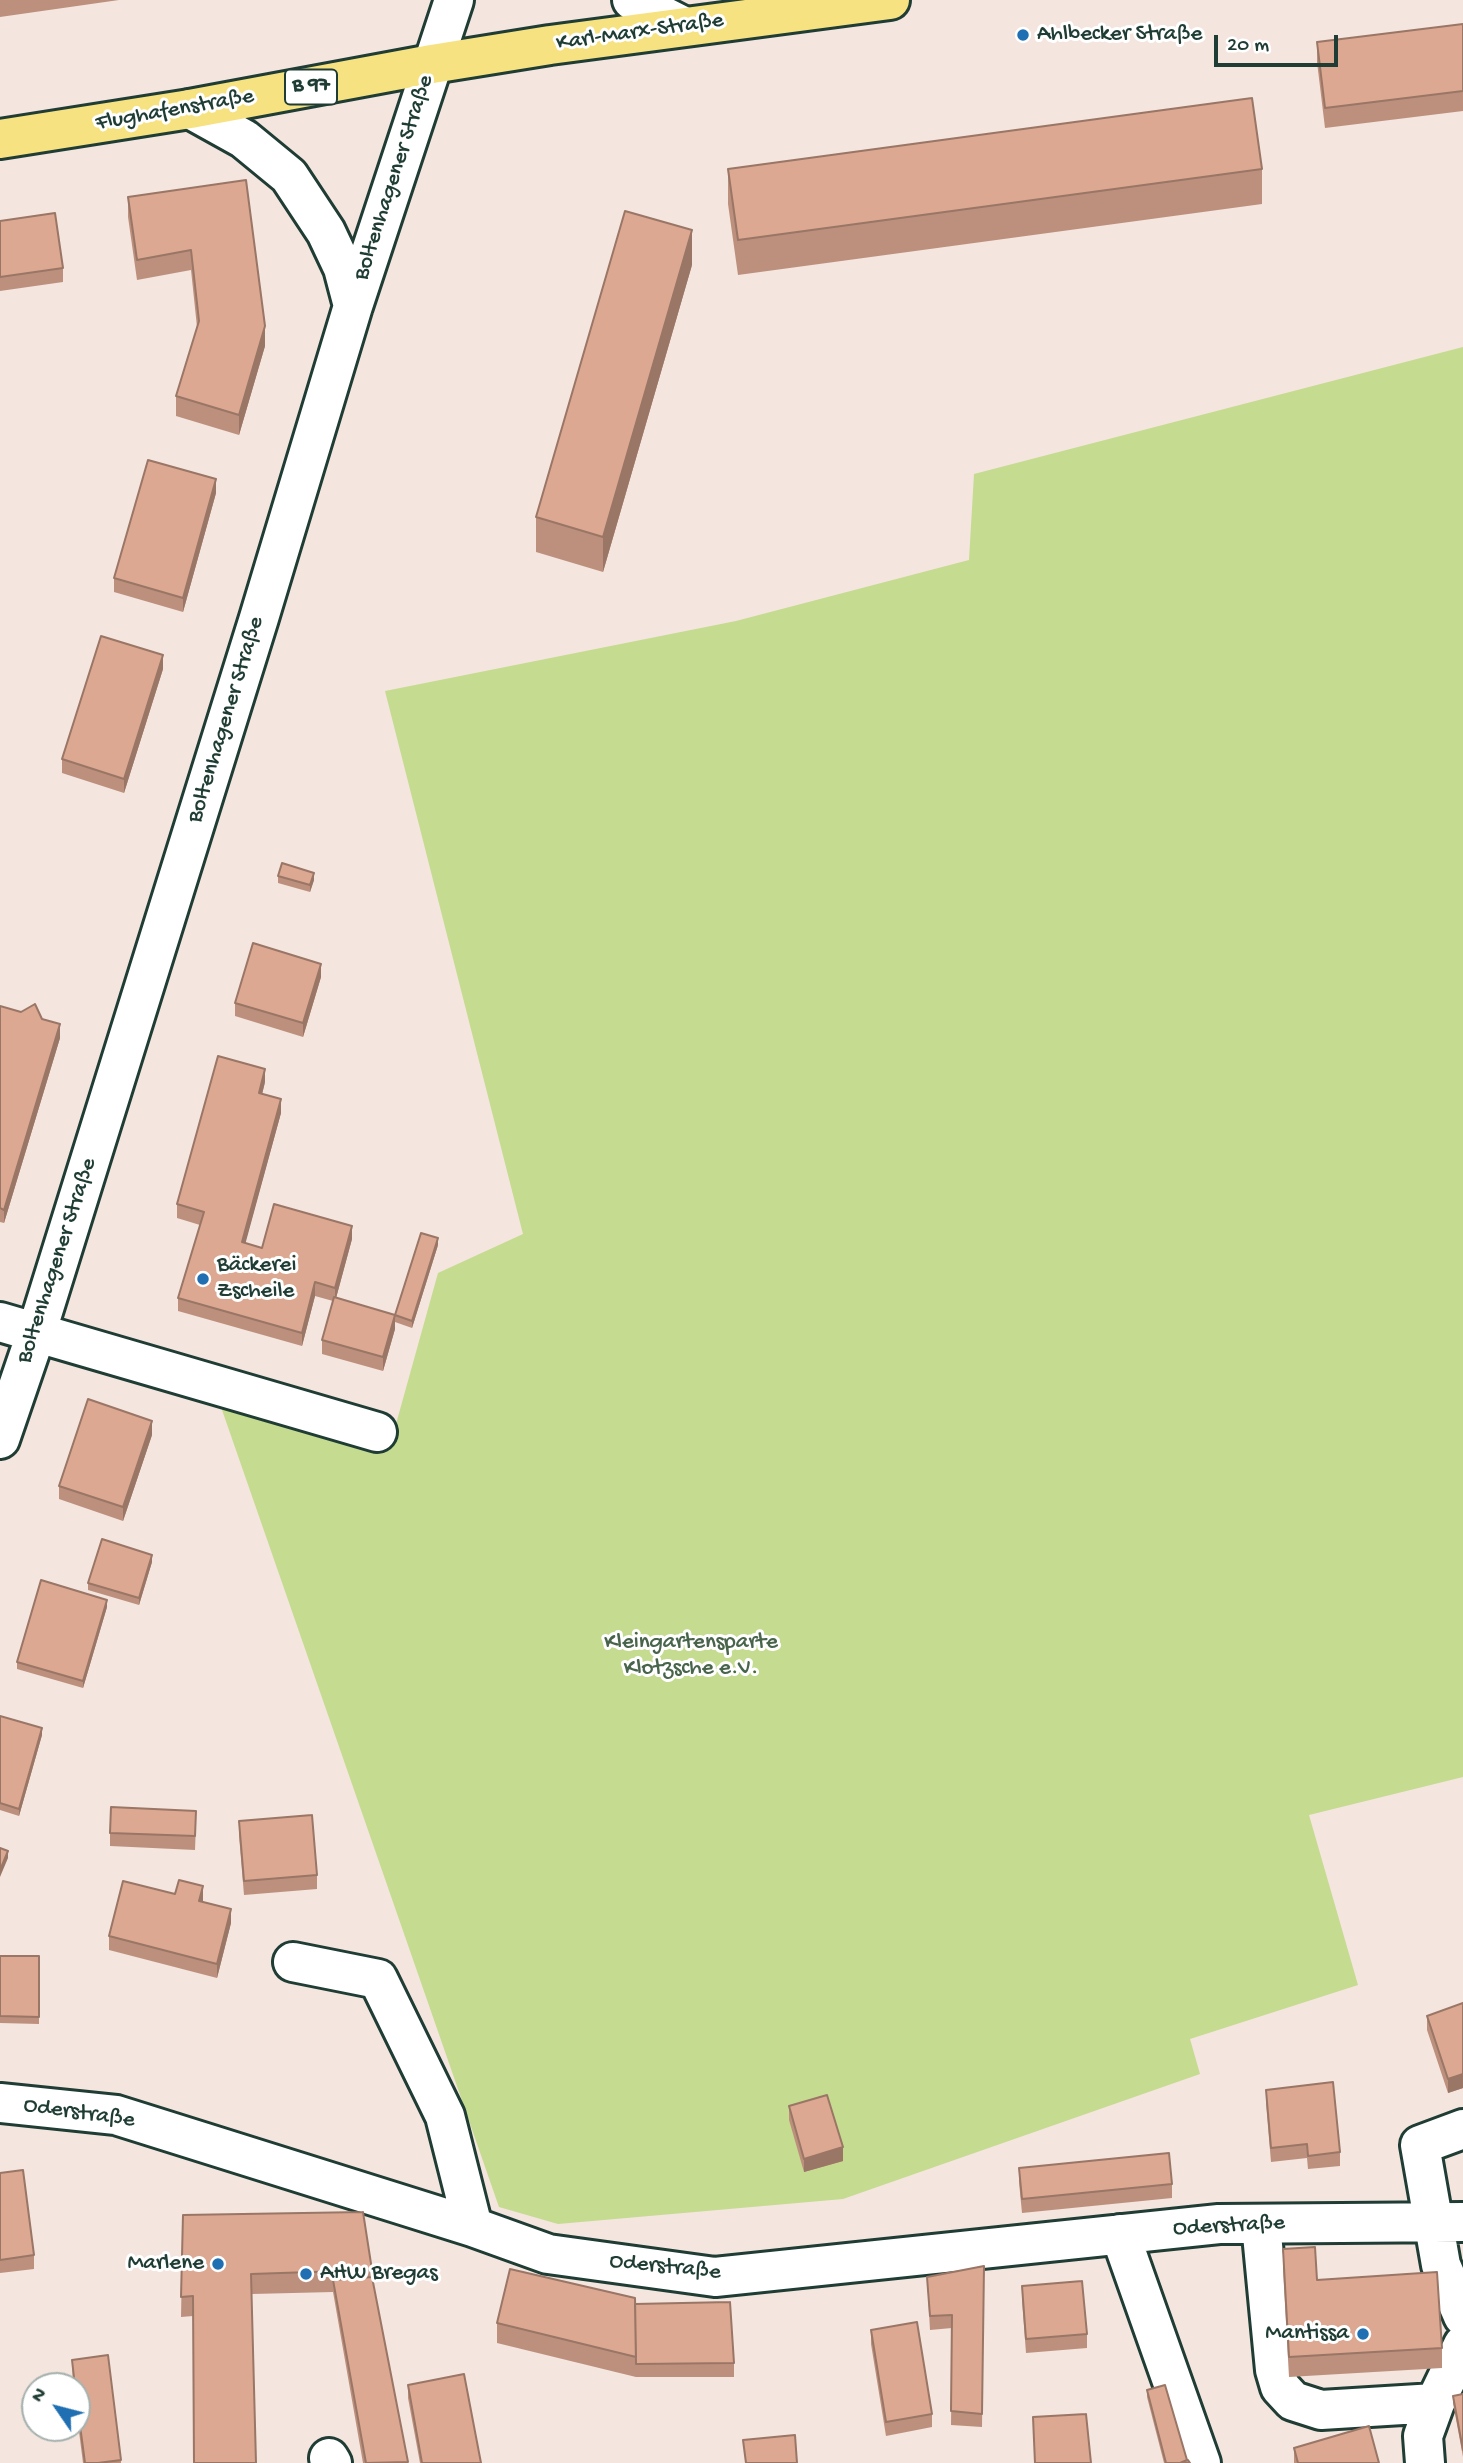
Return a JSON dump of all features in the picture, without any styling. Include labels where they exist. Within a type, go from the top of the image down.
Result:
[{"type":"main road","name":"Karl-Marx-Straße","points":[[432,64],[682,26],[890,0]]},
{"type":"main road","name":"Flughafenstraße","points":[[0,139],[190,109],[432,64]]},
{"type":"street","name":"Boltenhagener Straße","points":[[0,1439],[36,1334],[255,631],[353,306],[454,0]]},
{"type":"street","points":[[632,0],[682,26]]},
{"type":"street","points":[[190,109],[244,139],[289,176],[326,232],[343,268],[353,306]]},
{"type":"street","points":[[0,1322],[377,1433]]},
{"type":"street","points":[[293,1962],[377,1979],[445,2116],[473,2227]]},
{"type":"street","name":"Oderstraße","points":[[0,2103],[116,2115],[473,2227],[548,2254],[715,2277],[1219,2224],[1449,2223]]},
{"type":"street","points":[[1463,2129],[1420,2145],[1449,2223],[1441,2265],[1463,2316]]},
{"type":"street","points":[[1261,2224],[1275,2370],[1280,2387],[1293,2401],[1321,2410],[1436,2403]]},
{"type":"street","points":[[1119,2234],[1200,2463]]},
{"type":"street","points":[[1424,2463],[1423,2436],[1463,2345]]},
{"type":"green space","name":"Kleingartensparte Klotzsche e.V.","points":[[1463,347],[1463,1777],[1309,1815],[1358,1985],[1190,2039],[1200,2074],[843,2199],[558,2224],[499,2207],[221,1407],[391,1442],[438,1273],[523,1234],[385,691],[736,621],[969,560],[974,474]]},
{"type":"building","points":[[1463,24],[1463,91],[1325,108],[1317,42]]},
{"type":"building","points":[[1252,98],[1262,169],[738,240],[728,169]]},
{"type":"building","points":[[246,180],[265,326],[239,415],[176,396],[199,321],[191,250],[137,260],[128,197]]},
{"type":"building","points":[[625,211],[692,230],[603,537],[536,517]]},
{"type":"building","points":[[55,213],[63,268],[0,277],[0,221]]},
{"type":"building","points":[[148,460],[216,479],[183,598],[114,578]]},
{"type":"building","points":[[101,636],[163,655],[124,779],[62,759]]},
{"type":"building","points":[[282,863],[314,873],[310,885],[278,876]]},
{"type":"building","points":[[253,943],[321,964],[303,1023],[235,1003]]},
{"type":"building","points":[[35,1004],[42,1019],[60,1024],[4,1210],[0,1208],[0,1006],[21,1012]]},
{"type":"building","points":[[218,1056],[265,1069],[259,1093],[281,1099],[242,1242],[262,1248],[274,1204],[352,1226],[335,1288],[315,1282],[302,1333],[178,1298],[204,1212],[177,1204]]},
{"type":"building","points":[[421,1233],[438,1238],[412,1321],[395,1315]]},
{"type":"building","points":[[334,1297],[395,1315],[383,1357],[322,1340]]},
{"type":"building","points":[[88,1399],[152,1421],[123,1507],[59,1486]]},
{"type":"building","points":[[102,1539],[152,1555],[139,1598],[88,1583]]},
{"type":"building","points":[[41,1580],[107,1600],[83,1681],[17,1662]]},
{"type":"building","points":[[0,1716],[42,1728],[19,1809],[0,1803]]},
{"type":"building","points":[[111,1807],[196,1811],[195,1836],[110,1833]]},
{"type":"building","points":[[312,1815],[317,1875],[244,1881],[239,1821]]},
{"type":"building","points":[[0,1848],[8,1851],[0,1870]]},
{"type":"building","points":[[179,1880],[203,1886],[199,1901],[231,1909],[217,1964],[109,1936],[123,1881],[175,1894]]},
{"type":"building","points":[[0,1956],[39,1956],[39,2017],[0,2016]]},
{"type":"building","points":[[1463,2003],[1463,2074],[1448,2079],[1427,2016]]},
{"type":"building","points":[[1333,2082],[1340,2152],[1308,2156],[1307,2144],[1271,2148],[1266,2090]]},
{"type":"building","points":[[827,2095],[843,2147],[804,2159],[789,2106]]},
{"type":"building","points":[[1169,2153],[1172,2184],[1022,2199],[1019,2168]]},
{"type":"building","points":[[23,2170],[34,2255],[0,2260],[0,2173]]},
{"type":"building","points":[[363,2212],[372,2270],[251,2274],[256,2463],[194,2463],[193,2296],[181,2297],[183,2215]]},
{"type":"building","name":"Mantissa","points":[[1315,2247],[1317,2280],[1437,2272],[1442,2348],[1289,2357],[1283,2249]]},
{"type":"building","points":[[984,2266],[982,2414],[951,2411],[952,2315],[930,2316],[927,2277]]},
{"type":"building","points":[[510,2269],[635,2298],[636,2357],[497,2323]]},
{"type":"building","points":[[372,2277],[408,2462],[366,2463],[333,2280]]},
{"type":"building","points":[[1082,2281],[1087,2334],[1026,2339],[1022,2286]]},
{"type":"building","points":[[730,2302],[734,2363],[636,2364],[635,2304]]},
{"type":"building","points":[[917,2322],[932,2414],[886,2422],[871,2330]]},
{"type":"building","points":[[108,2355],[121,2460],[85,2463],[82,2442],[91,2442],[91,2372],[73,2372],[72,2360]]},
{"type":"building","points":[[464,2374],[481,2463],[422,2463],[408,2385]]},
{"type":"building","points":[[1165,2385],[1187,2460],[1180,2463],[1166,2463],[1147,2390]]},
{"type":"building","points":[[1463,2394],[1463,2450],[1453,2396]]},
{"type":"building","points":[[1086,2414],[1091,2463],[1035,2463],[1033,2417]]},
{"type":"building","points":[[1369,2426],[1379,2463],[1298,2463],[1294,2448]]},
{"type":"building","points":[[795,2435],[797,2463],[746,2463],[743,2440]]},
{"type":"place","name":"Ahlbecker Straße","points":[[1023,35]]},
{"type":"place","name":"Bäckerei Zscheile","points":[[203,1279]]},
{"type":"place","name":"Marlene","points":[[218,2264]]},
{"type":"place","name":"AHW Bregas","points":[[306,2274]]},
{"type":"place","name":"Mantissa","points":[[1363,2334]]}]
